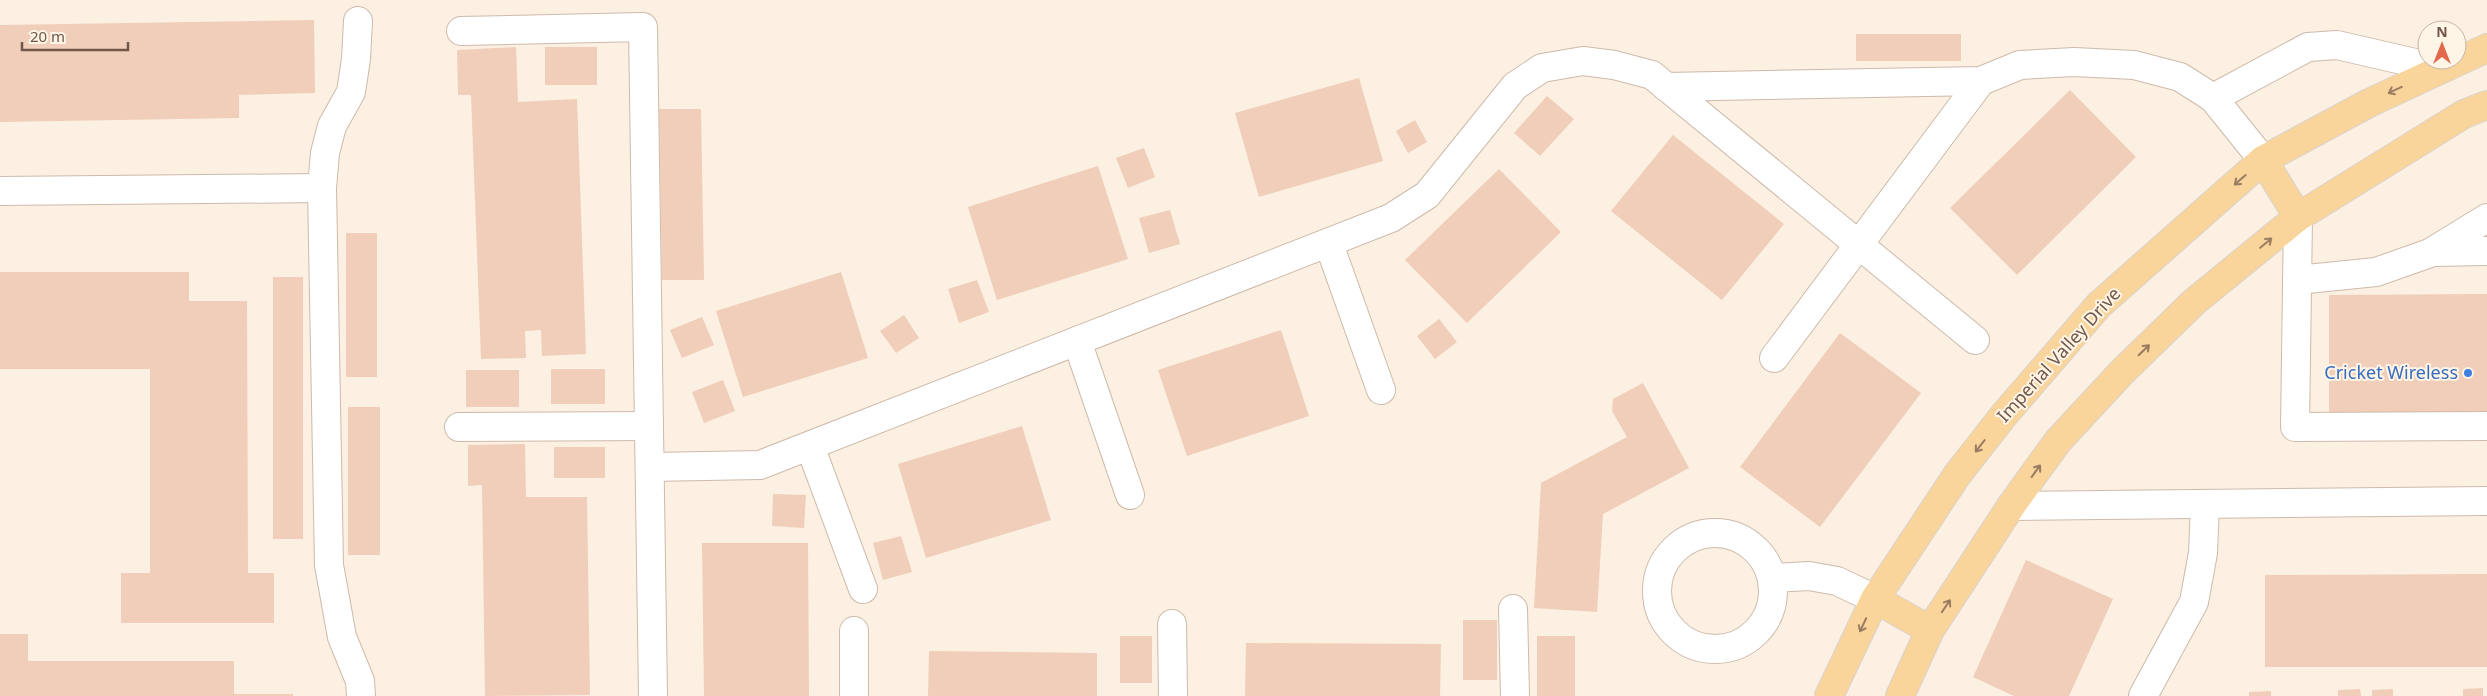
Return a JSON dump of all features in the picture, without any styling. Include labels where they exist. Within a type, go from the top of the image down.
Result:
[{"type":"main road","name":"Imperial Valley Drive","points":[[2467,57],[2487,48]]},
{"type":"main road","name":"Imperial Valley Drive","points":[[1830,696],[1875,599],[1957,476],[2004,415],[2099,305],[2263,160],[2369,103],[2439,70]]},
{"type":"main road","points":[[1900,696],[1930,630],[2011,506],[2058,441],[2122,372],[2194,302],[2298,217],[2464,114],[2487,105]]},
{"type":"main road","points":[[2263,160],[2298,217]]},
{"type":"main road","points":[[1875,599],[1930,630]]},
{"type":"lane","points":[[358,21],[356,59],[351,92],[332,126],[325,153],[322,188],[329,565],[342,637],[360,681],[361,696]]},
{"type":"lane","points":[[461,31],[643,27],[653,696]]},
{"type":"lane","points":[[2213,98],[2308,47],[2337,45],[2417,63]]},
{"type":"lane","points":[[650,467],[760,466],[1329,244],[1391,218],[1427,195],[1515,86],[1542,68],[1583,61],[1614,65],[1652,75],[1975,340]]},
{"type":"lane","points":[[1666,86],[1981,81],[2020,65],[2074,62],[2134,65],[2180,77],[2213,98],[2263,160]]},
{"type":"lane","points":[[1774,358],[1981,81]]},
{"type":"lane","points":[[0,191],[322,188]]},
{"type":"lane","points":[[2298,217],[2295,427],[2487,426]]},
{"type":"lane","points":[[2296,280],[2376,272],[2430,252],[2487,218]]},
{"type":"lane","points":[[1329,244],[1382,390]]},
{"type":"lane","points":[[2430,252],[2487,252]]},
{"type":"lane","points":[[1077,341],[1130,495]]},
{"type":"lane","points":[[459,427],[649,426]]},
{"type":"lane","points":[[810,446],[863,589]]},
{"type":"lane","points":[[2011,506],[2487,501]]},
{"type":"lane","points":[[2143,696],[2194,602],[2203,553],[2205,504]]},
{"type":"lane","points":[[1715,533],[1734,536],[1751,545],[1764,560],[1772,578],[1773,597],[1768,616],[1758,632],[1742,643],[1723,649],[1704,648],[1686,642],[1671,630],[1661,614],[1656,596],[1658,576],[1666,559],[1679,545],[1696,536],[1715,533]]},
{"type":"lane","points":[[1772,578],[1809,576],[1837,581],[1875,599]]},
{"type":"lane","points":[[1513,609],[1515,696]]},
{"type":"lane","points":[[1172,624],[1172,696]]},
{"type":"lane","points":[[854,631],[854,696]]},
{"type":"building","points":[[314,20],[315,93],[239,95],[239,118],[0,122],[0,25]]},
{"type":"building","points":[[1856,34],[1961,34],[1961,61],[1856,61]]},
{"type":"building","points":[[516,47],[518,102],[577,99],[586,354],[542,356],[541,330],[525,331],[526,358],[481,359],[471,95],[458,95],[457,50]]},
{"type":"building","points":[[545,47],[597,47],[597,85],[545,85]]},
{"type":"building","points":[[1359,78],[1383,161],[1259,197],[1235,113]]},
{"type":"building","points":[[2070,90],[2136,157],[2017,275],[1950,208]]},
{"type":"building","points":[[1547,96],[1574,119],[1540,156],[1514,133]]},
{"type":"building","points":[[659,109],[701,109],[704,280],[662,280]]},
{"type":"building","points":[[1415,120],[1427,142],[1408,153],[1396,131]]},
{"type":"building","points":[[1673,135],[1784,224],[1722,300],[1611,211]]},
{"type":"building","points":[[1144,148],[1155,177],[1128,188],[1116,158]]},
{"type":"building","points":[[1098,166],[1128,259],[997,300],[968,207]]},
{"type":"building","points":[[1499,169],[1561,232],[1467,323],[1405,260]]},
{"type":"building","points":[[1170,210],[1180,244],[1149,253],[1139,218]]},
{"type":"building","points":[[346,233],[377,233],[377,377],[346,377]]},
{"type":"building","points":[[0,272],[189,272],[189,301],[247,301],[248,573],[274,573],[274,623],[121,623],[121,573],[150,573],[150,369],[0,369]]},
{"type":"building","points":[[841,272],[868,358],[743,397],[716,311]]},
{"type":"building","points":[[273,277],[303,277],[303,539],[273,539]]},
{"type":"building","points":[[977,280],[989,312],[959,323],[948,289]]},
{"type":"building","points":[[2487,294],[2487,413],[2329,414],[2329,295]]},
{"type":"building","points":[[904,315],[919,338],[896,353],[880,331]]},
{"type":"building","points":[[702,317],[714,345],[682,358],[670,330]]},
{"type":"building","points":[[1439,319],[1457,342],[1435,359],[1417,336]]},
{"type":"building","points":[[1281,330],[1309,416],[1187,456],[1158,370]]},
{"type":"building","points":[[1840,333],[1921,393],[1820,527],[1740,467]]},
{"type":"building","points":[[551,369],[605,369],[605,404],[551,404]]},
{"type":"building","points":[[466,370],[519,370],[519,407],[466,407]]},
{"type":"building","points":[[723,380],[735,411],[704,423],[692,392]]},
{"type":"building","points":[[1643,383],[1689,468],[1603,514],[1597,612],[1534,608],[1541,483],[1627,437],[1612,411],[1613,399]]},
{"type":"building","points":[[348,407],[380,407],[380,555],[348,555]]},
{"type":"building","points":[[1022,426],[1051,520],[926,558],[898,464]]},
{"type":"building","points":[[525,444],[526,497],[587,497],[590,695],[485,696],[482,485],[468,486],[468,445]]},
{"type":"building","points":[[554,447],[605,447],[605,478],[554,478]]},
{"type":"building","points":[[773,494],[806,495],[804,528],[772,526]]},
{"type":"building","points":[[901,536],[912,572],[883,580],[873,543]]},
{"type":"building","points":[[702,543],[808,543],[809,696],[704,696]]},
{"type":"building","points":[[2026,560],[2113,599],[2069,696],[2014,696],[1973,677]]},
{"type":"building","points":[[2487,574],[2487,667],[2265,667],[2265,575]]},
{"type":"building","points":[[1463,620],[1497,620],[1497,680],[1463,680]]},
{"type":"building","points":[[0,634],[28,634],[28,661],[234,661],[234,694],[293,694],[293,696],[0,696]]},
{"type":"building","points":[[1120,636],[1152,636],[1152,683],[1120,683]]},
{"type":"building","points":[[1537,636],[1575,636],[1575,696],[1537,696]]},
{"type":"building","points":[[1246,643],[1441,644],[1440,696],[1245,696]]},
{"type":"building","points":[[929,651],[1097,653],[1097,696],[928,696]]},
{"type":"building","points":[[2483,688],[2483,696],[2463,696],[2463,689]]},
{"type":"building","points":[[2360,689],[2361,696],[2338,696],[2338,690]]},
{"type":"building","points":[[2393,689],[2393,696],[2372,696],[2372,690]]},
{"type":"building","points":[[2271,691],[2271,696],[2249,696],[2249,692]]},
{"type":"place","name":"Cricket Wireless","points":[[2468,373]]}]
